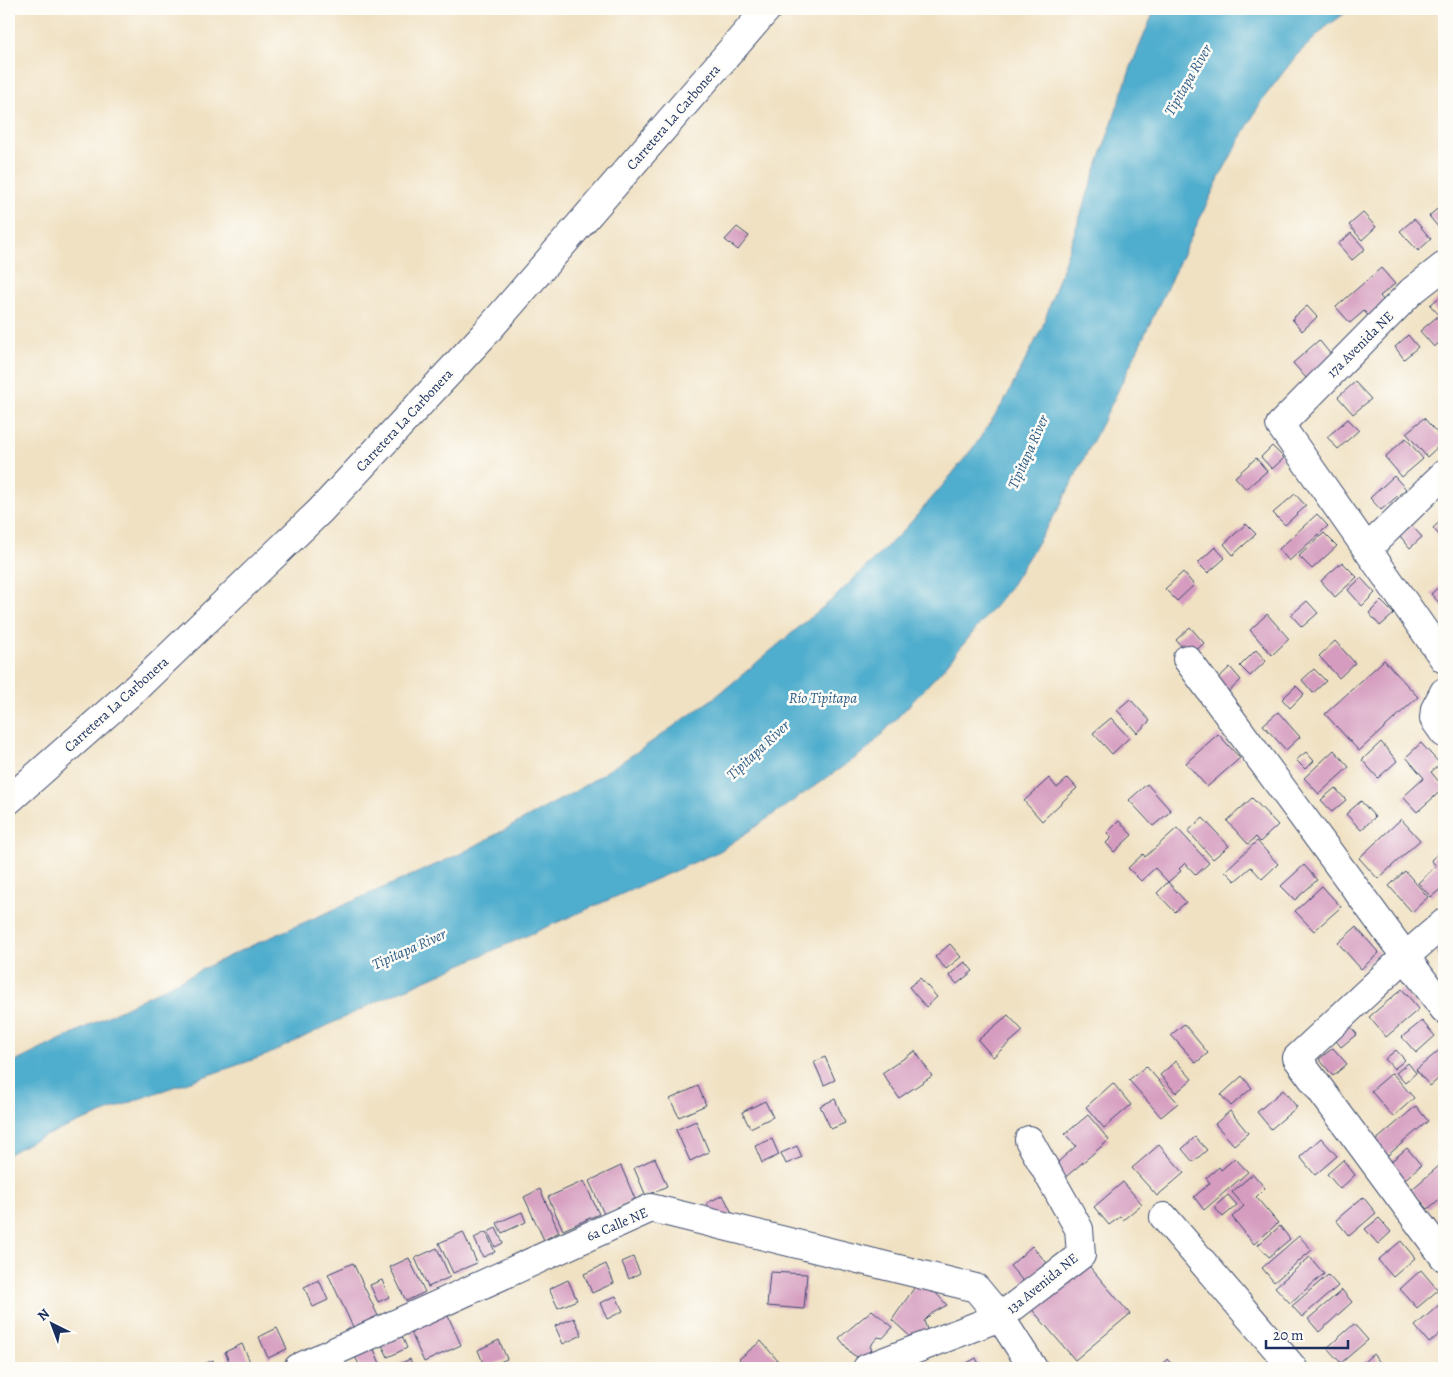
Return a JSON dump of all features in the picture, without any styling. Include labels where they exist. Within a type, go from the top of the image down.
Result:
[{"type":"street","name":"Carretera La Carbonera","points":[[9,800],[137,687],[320,510],[482,336],[767,9]]},
{"type":"street","name":"17a Avenida NE","points":[[1367,549],[1280,425],[1412,291],[1444,266]]},
{"type":"street","points":[[1444,474],[1367,549],[1444,659]]},
{"type":"street","points":[[1187,659],[1444,1008]]},
{"type":"street","points":[[1444,692],[1435,709],[1434,719],[1444,734]]},
{"type":"street","points":[[1444,923],[1297,1058],[1444,1257]]},
{"type":"street","name":"13a Avenida NE","points":[[1029,1140],[1079,1229],[1081,1255],[1000,1317],[1033,1368]]},
{"type":"street","name":"6a Calle NE","points":[[298,1368],[651,1208],[976,1288],[1000,1317]]},
{"type":"street","points":[[1164,1217],[1293,1368]]},
{"type":"street","points":[[867,1368],[1000,1317]]},
{"type":"water","name":"Río Tipitapa","points":[[1155,9],[1351,9],[1326,27],[1296,56],[1262,100],[1221,174],[1115,397],[1059,508],[1008,590],[943,669],[867,750],[720,851],[378,1001],[267,1055],[147,1096],[34,1140],[9,1154],[9,1065],[235,953],[460,854],[574,792],[640,750],[718,695],[835,597],[905,529],[976,444],[1005,400],[1042,328],[1132,64]]},
{"type":"building","points":[[1444,203],[1444,234],[1429,216]]},
{"type":"building","points":[[1363,213],[1376,227],[1362,240],[1349,225]]},
{"type":"building","points":[[1414,219],[1431,239],[1418,251],[1400,231]]},
{"type":"building","points":[[737,227],[749,236],[738,250],[725,240]]},
{"type":"building","points":[[1351,233],[1365,249],[1352,260],[1338,244]]},
{"type":"building","points":[[1381,268],[1395,284],[1380,296],[1386,304],[1370,318],[1364,311],[1350,323],[1336,307]]},
{"type":"building","points":[[1441,296],[1444,300],[1444,304],[1441,307],[1444,310],[1444,314],[1441,317],[1430,305]]},
{"type":"building","points":[[1307,306],[1317,317],[1302,331],[1292,319]]},
{"type":"building","points":[[1438,316],[1444,323],[1444,339],[1434,347],[1420,331]]},
{"type":"building","points":[[1408,335],[1418,347],[1404,359],[1395,347]]},
{"type":"building","points":[[1319,340],[1332,356],[1306,378],[1293,363]]},
{"type":"building","points":[[1355,382],[1371,399],[1353,414],[1338,397]]},
{"type":"building","points":[[1424,418],[1444,441],[1427,457],[1406,433]]},
{"type":"building","points":[[1348,419],[1359,430],[1338,449],[1327,437]]},
{"type":"building","points":[[1406,438],[1423,459],[1402,477],[1385,457]]},
{"type":"building","points":[[1272,446],[1284,458],[1272,469],[1261,457]]},
{"type":"building","points":[[1256,458],[1267,471],[1246,489],[1235,477]]},
{"type":"building","points":[[1394,476],[1406,489],[1381,510],[1370,498]]},
{"type":"building","points":[[1295,494],[1306,506],[1285,525],[1273,513]]},
{"type":"building","points":[[1317,514],[1328,526],[1289,561],[1279,549]]},
{"type":"building","points":[[1444,518],[1444,541],[1433,528]]},
{"type":"building","points":[[1246,524],[1256,534],[1233,555],[1224,544]]},
{"type":"building","points":[[1412,526],[1422,537],[1410,548],[1400,536]]},
{"type":"building","points":[[1324,533],[1337,546],[1312,569],[1299,556]]},
{"type":"building","points":[[1215,547],[1225,558],[1208,573],[1198,563]]},
{"type":"building","points":[[1342,562],[1357,577],[1335,597],[1321,581]]},
{"type":"building","points":[[1183,572],[1194,585],[1177,601],[1165,589]]},
{"type":"building","points":[[1361,578],[1375,593],[1362,606],[1348,590]]},
{"type":"building","points":[[1444,582],[1444,608],[1431,594]]},
{"type":"building","points":[[1307,601],[1318,613],[1302,627],[1291,615]]},
{"type":"building","points":[[1381,601],[1394,614],[1380,626],[1369,613]]},
{"type":"building","points":[[1267,614],[1289,639],[1272,655],[1250,630]]},
{"type":"building","points":[[1190,627],[1204,643],[1190,656],[1176,640]]},
{"type":"building","points":[[1335,641],[1355,663],[1339,678],[1319,656]]},
{"type":"building","points":[[1256,650],[1266,661],[1250,676],[1240,666]]},
{"type":"building","points":[[1384,660],[1418,697],[1359,751],[1325,714]]},
{"type":"building","points":[[1230,667],[1241,680],[1223,697],[1212,684]]},
{"type":"building","points":[[1314,669],[1326,681],[1313,693],[1302,680]]},
{"type":"building","points":[[1296,686],[1304,694],[1290,708],[1282,699]]},
{"type":"building","points":[[1130,699],[1150,721],[1137,733],[1117,710]]},
{"type":"building","points":[[1278,712],[1300,737],[1286,750],[1263,725]]},
{"type":"building","points":[[1111,718],[1129,738],[1112,754],[1093,733]]},
{"type":"building","points":[[1218,734],[1240,758],[1207,787],[1186,763]]},
{"type":"building","points":[[1381,742],[1397,761],[1378,778],[1362,760]]},
{"type":"building","points":[[1421,743],[1440,764],[1431,772],[1444,788],[1417,812],[1403,797],[1424,778],[1406,757]]},
{"type":"building","points":[[1334,750],[1349,767],[1319,794],[1304,778]]},
{"type":"building","points":[[1306,752],[1314,761],[1305,769],[1296,760]]},
{"type":"building","points":[[1049,778],[1057,788],[1068,778],[1077,788],[1042,821],[1024,801]]},
{"type":"building","points":[[1147,784],[1171,811],[1153,826],[1129,800]]},
{"type":"building","points":[[1335,788],[1346,800],[1332,812],[1321,800]]},
{"type":"building","points":[[1252,798],[1278,825],[1260,842],[1256,837],[1248,844],[1227,821]]},
{"type":"building","points":[[1361,801],[1375,817],[1361,830],[1346,814]]},
{"type":"building","points":[[1203,818],[1229,846],[1213,859],[1188,831]]},
{"type":"building","points":[[1401,819],[1420,840],[1378,879],[1359,858]]},
{"type":"building","points":[[1119,821],[1132,835],[1114,852],[1106,843],[1112,837],[1107,833]]},
{"type":"building","points":[[1177,828],[1209,863],[1196,875],[1185,863],[1179,869],[1181,871],[1168,882],[1155,868],[1141,881],[1128,868],[1143,854],[1145,857]]},
{"type":"building","points":[[1257,841],[1278,864],[1262,879],[1251,867],[1235,881],[1225,871]]},
{"type":"building","points":[[1444,848],[1444,886],[1431,897],[1418,883],[1436,866],[1431,860]]},
{"type":"building","points":[[1304,865],[1317,880],[1295,900],[1281,886]]},
{"type":"building","points":[[1405,871],[1428,897],[1412,912],[1389,886]]},
{"type":"building","points":[[1168,882],[1186,902],[1175,912],[1157,893]]},
{"type":"building","points":[[1322,886],[1341,907],[1314,931],[1295,911]]},
{"type":"building","points":[[1356,927],[1379,953],[1361,969],[1338,943]]},
{"type":"building","points":[[950,944],[961,957],[946,969],[935,957]]},
{"type":"building","points":[[1444,945],[1444,960],[1437,952]]},
{"type":"building","points":[[965,962],[973,971],[957,984],[949,975]]},
{"type":"building","points":[[920,978],[937,997],[926,1007],[909,987]]},
{"type":"building","points":[[1402,989],[1419,1009],[1386,1037],[1369,1017]]},
{"type":"building","points":[[1008,1015],[1023,1031],[993,1057],[978,1040]]},
{"type":"building","points":[[1422,1021],[1435,1036],[1416,1053],[1402,1037]]},
{"type":"building","points":[[1184,1024],[1208,1053],[1196,1063],[1171,1035]]},
{"type":"building","points":[[1348,1024],[1357,1034],[1341,1047],[1333,1037]]},
{"type":"building","points":[[1444,1046],[1444,1074],[1430,1086],[1416,1070]]},
{"type":"building","points":[[1333,1048],[1347,1064],[1333,1076],[1319,1059]]},
{"type":"building","points":[[1396,1050],[1405,1060],[1394,1069],[1385,1059]]},
{"type":"building","points":[[915,1051],[932,1076],[899,1098],[882,1073]]},
{"type":"building","points":[[825,1057],[835,1080],[824,1085],[814,1062]]},
{"type":"building","points":[[1176,1061],[1192,1079],[1176,1093],[1160,1075]]},
{"type":"building","points":[[1408,1063],[1416,1073],[1405,1083],[1396,1073]]},
{"type":"building","points":[[1146,1066],[1178,1103],[1161,1117],[1129,1080]]},
{"type":"building","points":[[1392,1073],[1414,1098],[1393,1117],[1371,1091]]},
{"type":"building","points":[[1242,1076],[1252,1088],[1231,1106],[1221,1095]]},
{"type":"building","points":[[1113,1083],[1131,1105],[1104,1128],[1086,1107]]},
{"type":"building","points":[[698,1086],[706,1105],[679,1117],[670,1099]]},
{"type":"building","points":[[1283,1090],[1297,1107],[1271,1129],[1257,1112]]},
{"type":"building","points":[[835,1099],[845,1123],[831,1129],[820,1106]]},
{"type":"building","points":[[765,1101],[773,1117],[750,1128],[742,1112]]},
{"type":"building","points":[[1416,1106],[1428,1121],[1387,1156],[1374,1142]]},
{"type":"building","points":[[1230,1111],[1248,1133],[1234,1145],[1215,1124]]},
{"type":"building","points":[[1088,1115],[1109,1140],[1061,1181],[1050,1169],[1076,1146],[1065,1134]]},
{"type":"building","points":[[696,1121],[709,1152],[690,1161],[676,1130]]},
{"type":"building","points":[[1195,1137],[1207,1150],[1193,1162],[1182,1149]]},
{"type":"building","points":[[1321,1138],[1337,1156],[1315,1175],[1300,1157]]},
{"type":"building","points":[[772,1139],[779,1155],[762,1163],[755,1146]]},
{"type":"building","points":[[1159,1145],[1184,1173],[1157,1196],[1132,1168]]},
{"type":"building","points":[[797,1146],[802,1157],[786,1164],[781,1153]]},
{"type":"building","points":[[1407,1148],[1421,1165],[1403,1181],[1388,1164]]},
{"type":"building","points":[[655,1158],[667,1186],[646,1196],[634,1168]]},
{"type":"building","points":[[1235,1158],[1248,1172],[1204,1210],[1194,1197],[1210,1183],[1206,1178],[1219,1167],[1221,1170]]},
{"type":"building","points":[[1343,1160],[1355,1175],[1340,1189],[1327,1174]]},
{"type":"building","points":[[1440,1165],[1444,1169],[1444,1195],[1428,1209],[1411,1190]]},
{"type":"building","points":[[621,1166],[635,1199],[604,1214],[589,1181]]},
{"type":"building","points":[[1253,1174],[1265,1188],[1256,1197],[1278,1223],[1254,1244],[1232,1217],[1244,1206],[1232,1192]]},
{"type":"building","points":[[584,1181],[599,1214],[563,1230],[548,1197]]},
{"type":"building","points":[[1123,1182],[1142,1204],[1123,1220],[1120,1217],[1109,1225],[1094,1207]]},
{"type":"building","points":[[540,1189],[559,1232],[544,1240],[524,1197]]},
{"type":"building","points":[[723,1195],[732,1213],[715,1221],[707,1203]]},
{"type":"building","points":[[1228,1195],[1237,1205],[1223,1217],[1214,1207]]},
{"type":"building","points":[[1363,1197],[1376,1213],[1349,1236],[1336,1220]]},
{"type":"building","points":[[522,1212],[526,1222],[502,1233],[497,1223]]},
{"type":"building","points":[[1379,1218],[1391,1232],[1378,1244],[1365,1229]]},
{"type":"building","points":[[1280,1226],[1290,1239],[1269,1257],[1258,1245]]},
{"type":"building","points":[[496,1228],[503,1243],[495,1247],[488,1232]]},
{"type":"building","points":[[463,1232],[477,1263],[453,1273],[439,1243]]},
{"type":"building","points":[[486,1232],[495,1252],[483,1257],[474,1238]]},
{"type":"building","points":[[1299,1236],[1312,1250],[1274,1282],[1262,1268]]},
{"type":"building","points":[[1401,1241],[1415,1258],[1393,1277],[1378,1260]]},
{"type":"building","points":[[1032,1246],[1047,1263],[1024,1282],[1010,1266]]},
{"type":"building","points":[[437,1248],[450,1277],[428,1287],[415,1258]]},
{"type":"building","points":[[633,1257],[640,1273],[629,1279],[622,1262]]},
{"type":"building","points":[[1310,1257],[1324,1274],[1290,1303],[1275,1287]]},
{"type":"building","points":[[409,1258],[425,1292],[406,1301],[390,1267]]},
{"type":"building","points":[[1084,1260],[1130,1314],[1075,1360],[1029,1306]]},
{"type":"building","points":[[353,1263],[378,1316],[353,1327],[328,1274]]},
{"type":"building","points":[[606,1264],[614,1283],[592,1293],[584,1274]]},
{"type":"building","points":[[1421,1270],[1438,1290],[1417,1308],[1400,1289]]},
{"type":"building","points":[[770,1272],[807,1274],[804,1309],[767,1306]]},
{"type":"building","points":[[1328,1275],[1338,1286],[1302,1317],[1292,1306]]},
{"type":"building","points":[[319,1280],[328,1300],[313,1307],[304,1287]]},
{"type":"building","points":[[382,1280],[389,1297],[378,1302],[370,1285]]},
{"type":"building","points":[[568,1280],[577,1300],[558,1308],[549,1289]]},
{"type":"building","points":[[919,1281],[933,1290],[947,1305],[931,1314],[924,1321],[928,1332],[915,1341],[892,1320]]},
{"type":"building","points":[[1342,1290],[1352,1302],[1319,1332],[1308,1319]]},
{"type":"building","points":[[616,1296],[623,1311],[607,1319],[600,1303]]},
{"type":"building","points":[[1439,1305],[1444,1311],[1444,1330],[1429,1343],[1415,1326]]},
{"type":"building","points":[[445,1309],[461,1345],[424,1362],[408,1326]]},
{"type":"building","points":[[872,1310],[893,1327],[883,1338],[878,1337],[870,1346],[873,1353],[863,1360],[852,1354],[839,1338]]},
{"type":"building","points":[[574,1318],[582,1335],[563,1344],[555,1326]]},
{"type":"building","points":[[1354,1324],[1368,1340],[1341,1363],[1327,1348]]},
{"type":"building","points":[[277,1328],[287,1349],[268,1358],[259,1337]]},
{"type":"building","points":[[402,1336],[407,1348],[388,1357],[382,1345]]},
{"type":"building","points":[[499,1340],[507,1359],[485,1368],[478,1350]]},
{"type":"building","points":[[761,1341],[784,1368],[746,1368],[739,1359]]},
{"type":"building","points":[[242,1344],[252,1366],[232,1368],[225,1352]]},
{"type":"building","points":[[373,1347],[382,1368],[361,1368],[354,1355]]},
{"type":"building","points":[[1373,1354],[1385,1368],[1357,1368]]},
{"type":"building","points":[[976,1358],[981,1368],[958,1368]]},
{"type":"building","points":[[410,1359],[414,1368],[391,1368]]},
{"type":"building","points":[[1167,1359],[1175,1368],[1160,1368]]},
{"type":"building","points":[[213,1360],[217,1368],[196,1368]]},
{"type":"building","points":[[1256,1363],[1260,1368],[1249,1368]]},
{"type":"water label","name":"Tipitapa River","points":[[1188,80]]},
{"type":"water label","name":"Tipitapa River","points":[[1028,452]]},
{"type":"water label","name":"Tipitapa River","points":[[758,750]]},
{"type":"water label","name":"Tipitapa River","points":[[409,949]]}]
